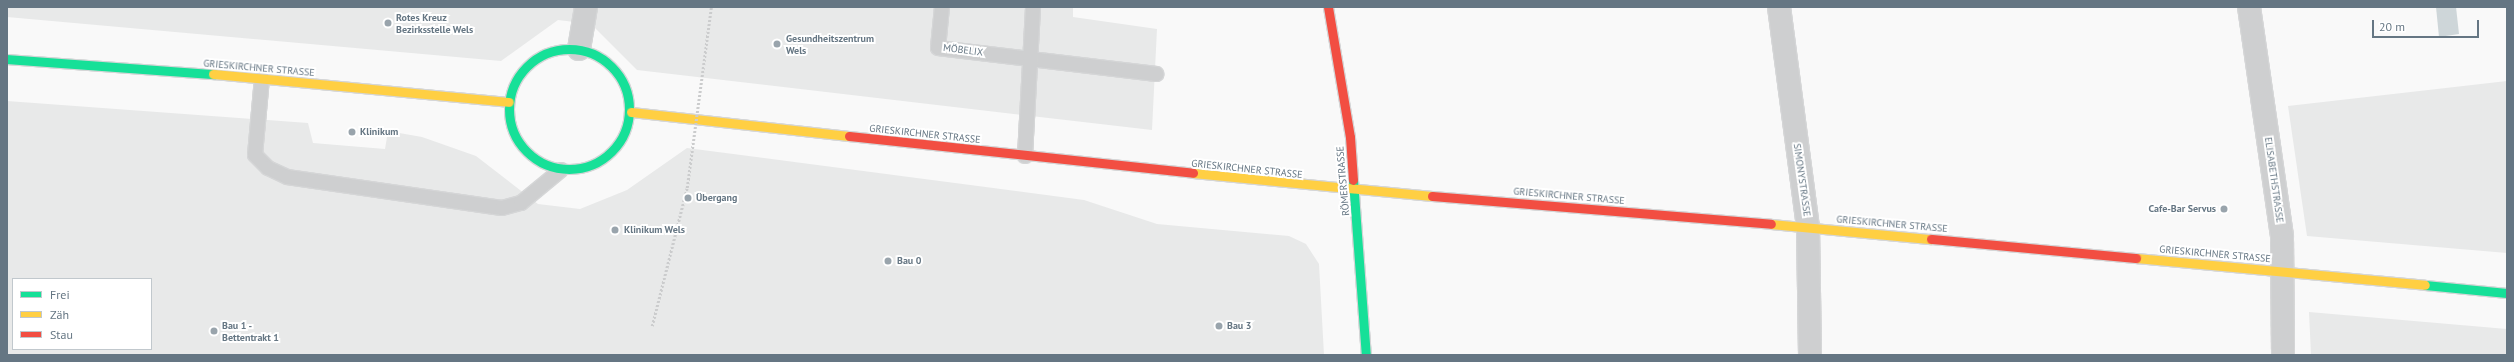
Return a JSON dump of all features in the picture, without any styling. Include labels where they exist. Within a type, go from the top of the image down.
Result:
[{"type":"main road","name":"RÖMERSTRASSE","points":[[1328,7],[1356,190],[1366,355]]},
{"type":"main road","points":[[579,49],[610,63],[626,86],[631,112],[617,148],[586,168],[561,170],[539,163],[514,135],[509,102],[520,73],[548,52],[579,49]]},
{"type":"main road","name":"GRIESKIRCHNER STRASSE","points":[[7,59],[262,78],[509,102]]},
{"type":"main road","name":"GRIESKIRCHNER STRASSE","points":[[631,112],[1025,156],[1356,190],[1808,227],[2507,293]]},
{"type":"street","points":[[579,49],[586,7]]},
{"type":"street","name":"SIMONYSTRASSE","points":[[1779,7],[1808,227],[1810,355]]},
{"type":"street","name":"ELISABETHSTRASSE","points":[[2249,7],[2282,237],[2283,355]]},
{"type":"lane","name":"MÖBELIX","points":[[942,7],[938,48],[1156,74]]},
{"type":"lane","points":[[1025,156],[1029,58],[1033,7]]},
{"type":"lane","points":[[262,78],[255,155],[268,168],[288,177],[502,208],[521,203],[561,170]]},
{"type":"path","points":[[652,326],[687,188],[711,7]]},
{"type":"shaded area","points":[[7,7],[1073,7],[1073,17],[1157,29],[1152,130],[637,70],[591,24],[558,20],[501,61],[7,17]]},
{"type":"shaded area","points":[[2436,7],[2456,7],[2459,34],[2439,37]]},
{"type":"shaded area","points":[[2507,81],[2507,253],[2307,236],[2288,106]]},
{"type":"shaded area","name":"Klinikum Wels","points":[[7,101],[308,123],[313,143],[385,149],[388,131],[422,137],[476,156],[538,204],[580,209],[627,190],[687,148],[1084,200],[1157,224],[1289,236],[1306,244],[1319,264],[1324,355],[7,355]]},
{"type":"shaded area","points":[[2309,312],[2507,329],[2507,355],[2311,355]]},
{"type":"traffic: fast","points":[[569,49],[581,50],[592,54],[602,59],[611,67],[619,76],[624,86],[628,97],[629,109],[628,121],[624,132],[619,142],[611,151],[602,159],[592,164],[581,168],[569,169],[557,168],[546,164],[536,159],[527,151],[519,142],[514,132],[510,121],[509,109],[510,97],[514,86],[519,76],[527,67],[536,59],[546,54],[557,50],[569,49]]},
{"type":"traffic: fast","points":[[7,59],[213,74]]},
{"type":"traffic: fast","points":[[1353,180],[1366,355]]},
{"type":"traffic: fast","points":[[2425,285],[2507,293]]},
{"type":"traffic: slow","points":[[213,74],[509,102]]},
{"type":"traffic: slow","points":[[631,112],[849,136]]},
{"type":"traffic: slow","points":[[1193,173],[1432,196]]},
{"type":"traffic: slow","points":[[1771,224],[1931,239]]},
{"type":"traffic: slow","points":[[2136,258],[2425,285]]},
{"type":"traffic: jam","points":[[1328,7],[1350,137],[1353,180]]},
{"type":"traffic: jam","points":[[849,136],[1193,173]]},
{"type":"traffic: jam","points":[[1432,196],[1771,224]]},
{"type":"traffic: jam","points":[[1931,239],[2136,258]]},
{"type":"place","name":"Rotes Kreuz Bezirksstelle Wels","points":[[388,23]]},
{"type":"place","name":"Gesundheitszentrum Wels","points":[[777,44]]},
{"type":"place","name":"Klinikum","points":[[352,132]]},
{"type":"place","name":"Übergang","points":[[688,198]]},
{"type":"place","name":"Cafe-Bar Servus","points":[[2224,209]]},
{"type":"place","name":"Klinikum Wels","points":[[615,230]]},
{"type":"place","name":"Bau 0","points":[[888,261]]},
{"type":"place","name":"Bau 3","points":[[1219,326]]},
{"type":"place","name":"Bau 1 - Bettentrakt 1","points":[[214,331]]}]
